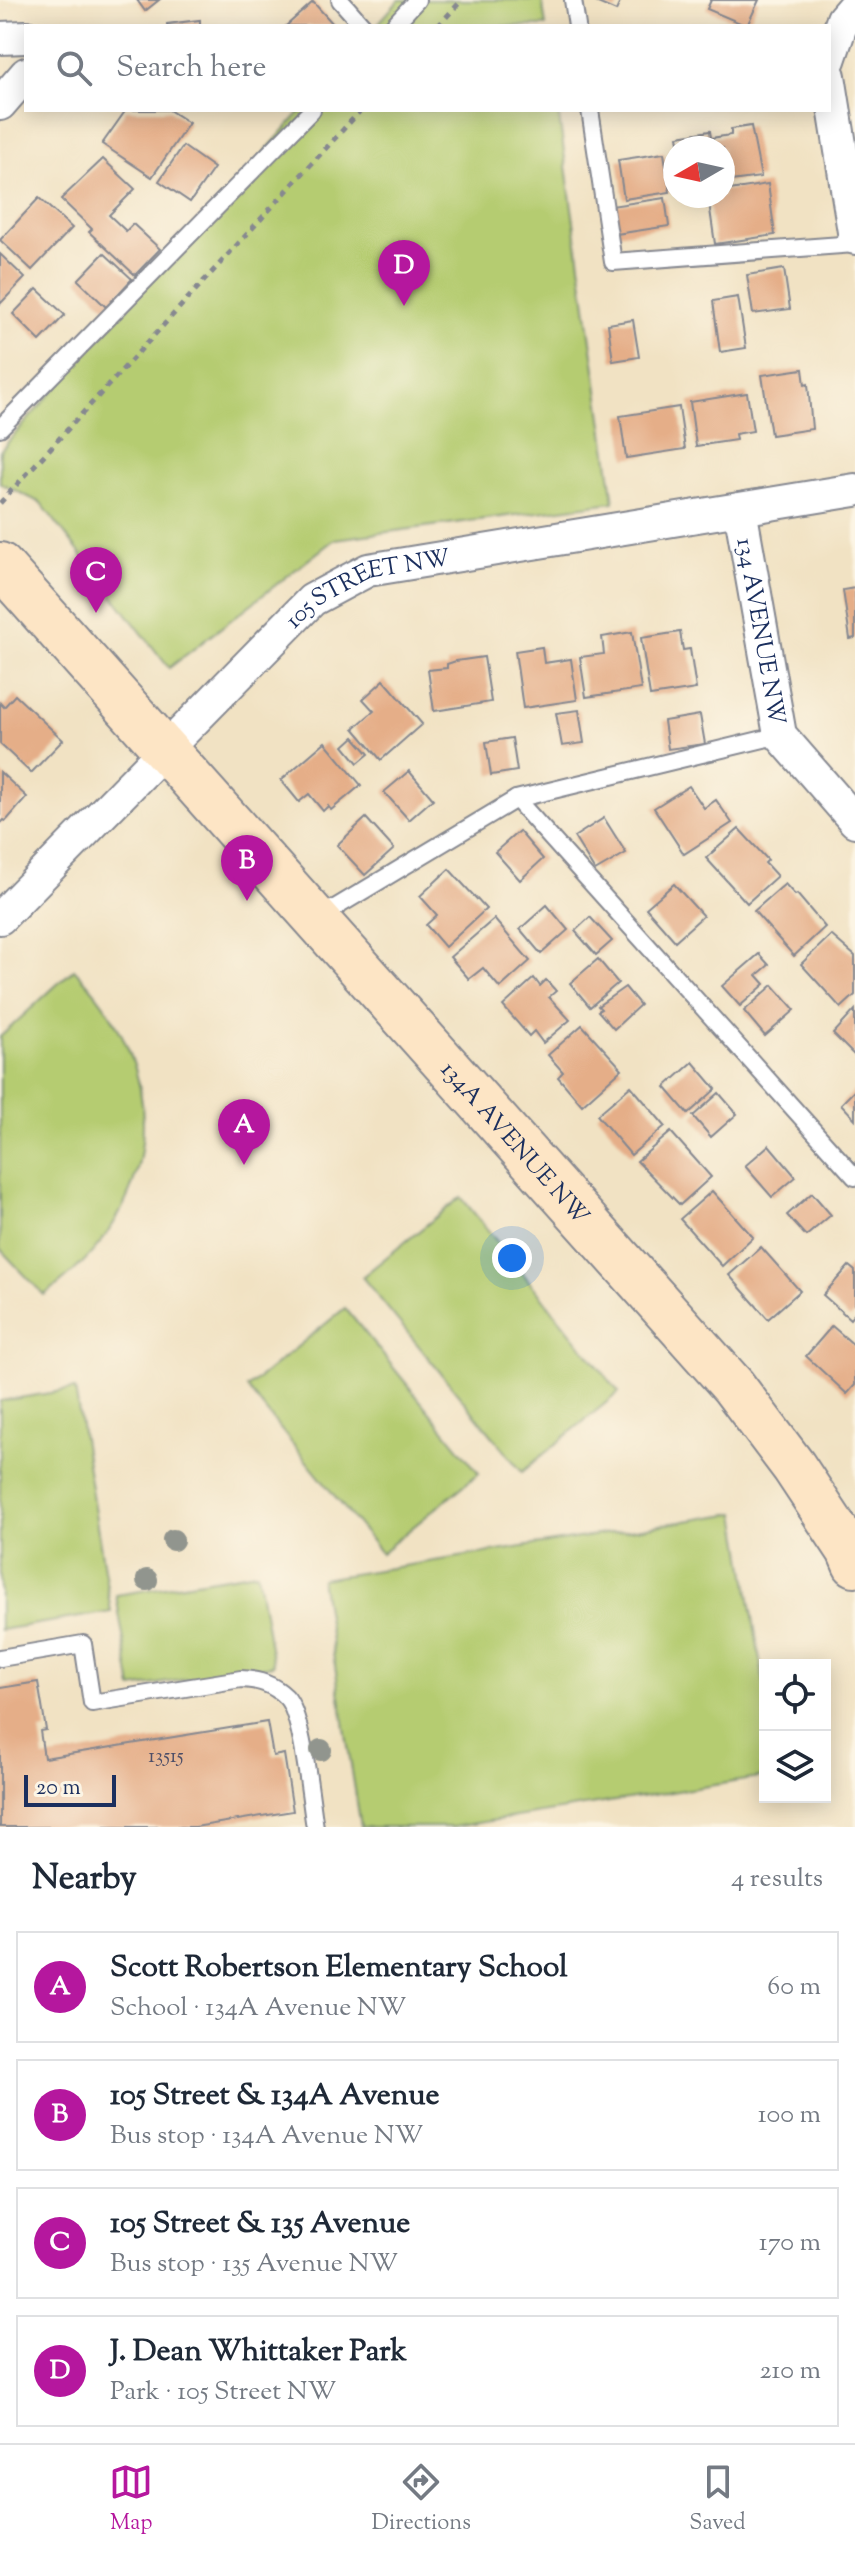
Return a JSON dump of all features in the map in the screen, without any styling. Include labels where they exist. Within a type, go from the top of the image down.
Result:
[{"type":"street","points":[[831,54],[843,19],[855,5]]},
{"type":"street","points":[[0,38],[24,37]]},
{"type":"street","points":[[0,104],[24,76]]},
{"type":"street","points":[[831,88],[855,238]]},
{"type":"street","name":"105 STREET NW","points":[[0,918],[312,600],[368,570],[855,490]]},
{"type":"street","name":"134 AVENUE NW","points":[[740,509],[780,735],[855,821]]},
{"type":"street","name":"134A AVENUE NW","points":[[0,565],[733,1386],[794,1467],[853,1554]]},
{"type":"lane","points":[[340,0],[361,24]]},
{"type":"lane","points":[[395,24],[417,0]]},
{"type":"lane","points":[[573,0],[577,24]]},
{"type":"lane","points":[[0,428],[310,112]]},
{"type":"lane","points":[[590,112],[613,262],[855,244]]},
{"type":"lane","points":[[317,919],[516,799],[780,735]]},
{"type":"lane","points":[[516,799],[855,1177]]},
{"type":"lane","points":[[0,1658],[83,1644],[92,1703],[241,1679],[258,1680],[274,1687],[289,1700],[297,1719],[315,1827]]},
{"type":"path","points":[[440,24],[462,0]]},
{"type":"path","points":[[0,503],[359,112]]},
{"type":"green space","points":[[399,0],[542,0],[546,24],[378,24]]},
{"type":"green space","points":[[300,112],[558,112],[614,502],[335,539],[169,668],[41,503],[0,483],[0,451]]},
{"type":"green space","points":[[74,969],[107,1009],[129,1052],[141,1096],[142,1140],[133,1183],[114,1224],[84,1261],[44,1295],[0,1249],[0,1037]]},
{"type":"green space","points":[[461,1197],[619,1392],[522,1472],[362,1277]]},
{"type":"green space","points":[[345,1308],[479,1473],[381,1553],[247,1388]]},
{"type":"green space","points":[[75,1389],[111,1612],[0,1630],[0,1401]]},
{"type":"green space","points":[[736,1513],[760,1659],[759,1778],[453,1827],[361,1827],[321,1579]]},
{"type":"green space","points":[[257,1572],[273,1665],[132,1688],[116,1595]]},
{"type":"building","points":[[137,0],[159,0],[145,11]]},
{"type":"building","points":[[591,0],[621,0],[616,11]]},
{"type":"building","points":[[711,0],[759,0],[748,24],[707,9]]},
{"type":"building","points":[[313,2],[333,24],[288,24]]},
{"type":"building","points":[[200,20],[200,24],[167,24]]},
{"type":"building","points":[[125,112],[172,112],[189,123],[152,177],[102,144]]},
{"type":"building","points":[[751,126],[761,177],[735,180],[735,136],[724,136],[731,135],[731,129]]},
{"type":"building","points":[[710,131],[711,136],[678,136]]},
{"type":"building","points":[[183,146],[214,168],[190,202],[159,181]]},
{"type":"building","points":[[663,153],[663,193],[624,199],[618,160]]},
{"type":"building","points":[[103,159],[135,189],[109,215],[126,231],[133,224],[160,249],[135,275],[89,232],[92,229],[61,199]]},
{"type":"building","points":[[768,184],[775,235],[715,244],[710,208],[735,208],[735,189]]},
{"type":"building","points":[[39,198],[72,228],[32,270],[0,240]]},
{"type":"building","points":[[663,198],[669,226],[616,234],[611,206]]},
{"type":"building","points":[[104,253],[132,279],[106,307],[78,280]]},
{"type":"building","points":[[0,254],[25,278],[0,304]]},
{"type":"building","points":[[784,269],[790,309],[753,314],[747,275]]},
{"type":"building","points":[[37,289],[65,315],[40,341],[13,314]]},
{"type":"building","points":[[738,297],[746,348],[720,352],[713,301]]},
{"type":"building","points":[[633,320],[639,357],[613,361],[608,324]]},
{"type":"building","points":[[803,369],[805,385],[808,384],[812,429],[771,435],[762,375]]},
{"type":"building","points":[[747,393],[753,431],[735,434],[736,440],[696,446],[690,402]]},
{"type":"building","points":[[679,407],[685,449],[626,458],[620,416]]},
{"type":"building","points":[[855,588],[855,638],[850,639],[843,590]]},
{"type":"building","points":[[632,632],[641,689],[586,697],[580,657],[604,654],[602,637]]},
{"type":"building","points":[[680,632],[683,650],[690,649],[696,689],[650,696],[641,638]]},
{"type":"building","points":[[542,647],[544,663],[571,659],[577,700],[523,708],[515,651]]},
{"type":"building","points":[[484,657],[491,702],[434,711],[428,670],[447,668],[447,664],[456,661]]},
{"type":"building","points":[[384,680],[422,724],[381,760],[354,728],[374,711],[363,699]]},
{"type":"building","points":[[15,695],[63,740],[31,773],[0,744],[0,703],[4,707]]},
{"type":"building","points":[[579,710],[584,743],[562,746],[556,713]]},
{"type":"building","points":[[700,715],[705,744],[668,749],[664,721]]},
{"type":"building","points":[[354,737],[369,754],[358,763],[344,746]]},
{"type":"building","points":[[512,738],[517,771],[491,775],[486,742]]},
{"type":"building","points":[[325,742],[361,785],[331,810],[328,806],[323,811],[309,794],[299,802],[281,780]]},
{"type":"building","points":[[409,771],[433,799],[409,820],[384,792]]},
{"type":"building","points":[[0,772],[27,797],[0,824]]},
{"type":"building","points":[[689,786],[704,808],[716,800],[732,823],[684,854],[654,808]]},
{"type":"building","points":[[366,818],[394,849],[365,875],[337,845]]},
{"type":"building","points":[[604,818],[626,853],[595,871],[574,837]]},
{"type":"building","points":[[739,829],[768,860],[765,863],[777,876],[747,903],[706,858]]},
{"type":"building","points":[[519,831],[543,859],[520,880],[495,852]]},
{"type":"building","points":[[449,869],[486,909],[445,947],[426,925],[437,915],[420,896]]},
{"type":"building","points":[[674,884],[703,916],[675,941],[646,908]]},
{"type":"building","points":[[785,884],[825,927],[794,956],[754,911]]},
{"type":"building","points":[[547,905],[568,930],[541,954],[520,929]]},
{"type":"building","points":[[590,917],[612,941],[596,955],[575,931]]},
{"type":"building","points":[[494,919],[530,961],[500,988],[483,968],[469,979],[450,957]]},
{"type":"building","points":[[831,935],[855,956],[855,995],[841,1008],[801,964]]},
{"type":"building","points":[[759,954],[769,965],[757,975],[765,984],[740,1006],[722,986]]},
{"type":"building","points":[[598,959],[618,983],[590,1007],[570,983]]},
{"type":"building","points":[[534,978],[540,986],[546,980],[556,991],[549,997],[570,1020],[543,1043],[534,1031],[529,1036],[503,1006]]},
{"type":"building","points":[[773,985],[795,1010],[765,1036],[744,1011]]},
{"type":"building","points":[[625,987],[640,1005],[614,1029],[598,1011],[601,1009],[598,1006]]},
{"type":"building","points":[[855,1010],[855,1056],[833,1034]]},
{"type":"building","points":[[582,1025],[622,1069],[582,1105],[558,1077],[563,1072],[548,1055]]},
{"type":"building","points":[[693,1062],[716,1089],[688,1114],[665,1087]]},
{"type":"building","points":[[631,1086],[665,1126],[631,1155],[597,1115]]},
{"type":"building","points":[[855,1090],[855,1119],[841,1104]]},
{"type":"building","points":[[719,1093],[737,1114],[711,1137],[693,1116]]},
{"type":"building","points":[[671,1132],[711,1177],[680,1205],[637,1161]]},
{"type":"building","points":[[769,1145],[796,1177],[772,1197],[745,1166]]},
{"type":"building","points":[[712,1191],[753,1237],[722,1266],[680,1219]]},
{"type":"building","points":[[812,1193],[831,1215],[806,1236],[787,1215]]},
{"type":"building","points":[[761,1247],[800,1291],[768,1319],[729,1275]]},
{"type":"building","points":[[849,1266],[855,1271],[855,1313],[850,1319],[823,1295]]},
{"type":"building","points":[[832,1326],[855,1346],[855,1385],[847,1394],[806,1356]]},
{"type":"building","points":[[38,1682],[46,1730],[40,1731],[44,1758],[267,1722],[273,1756],[284,1754],[293,1811],[195,1827],[0,1827],[0,1688]]},
{"type":"place","name":"J. Dean Whittaker Park","points":[[404,306]]},
{"type":"place","name":"105 Street & 135 Avenue","points":[[96,613]]},
{"type":"place","name":"105 Street & 134A Avenue","points":[[247,901]]},
{"type":"place","name":"Scott Robertson Elementary School","points":[[244,1165]]}]
